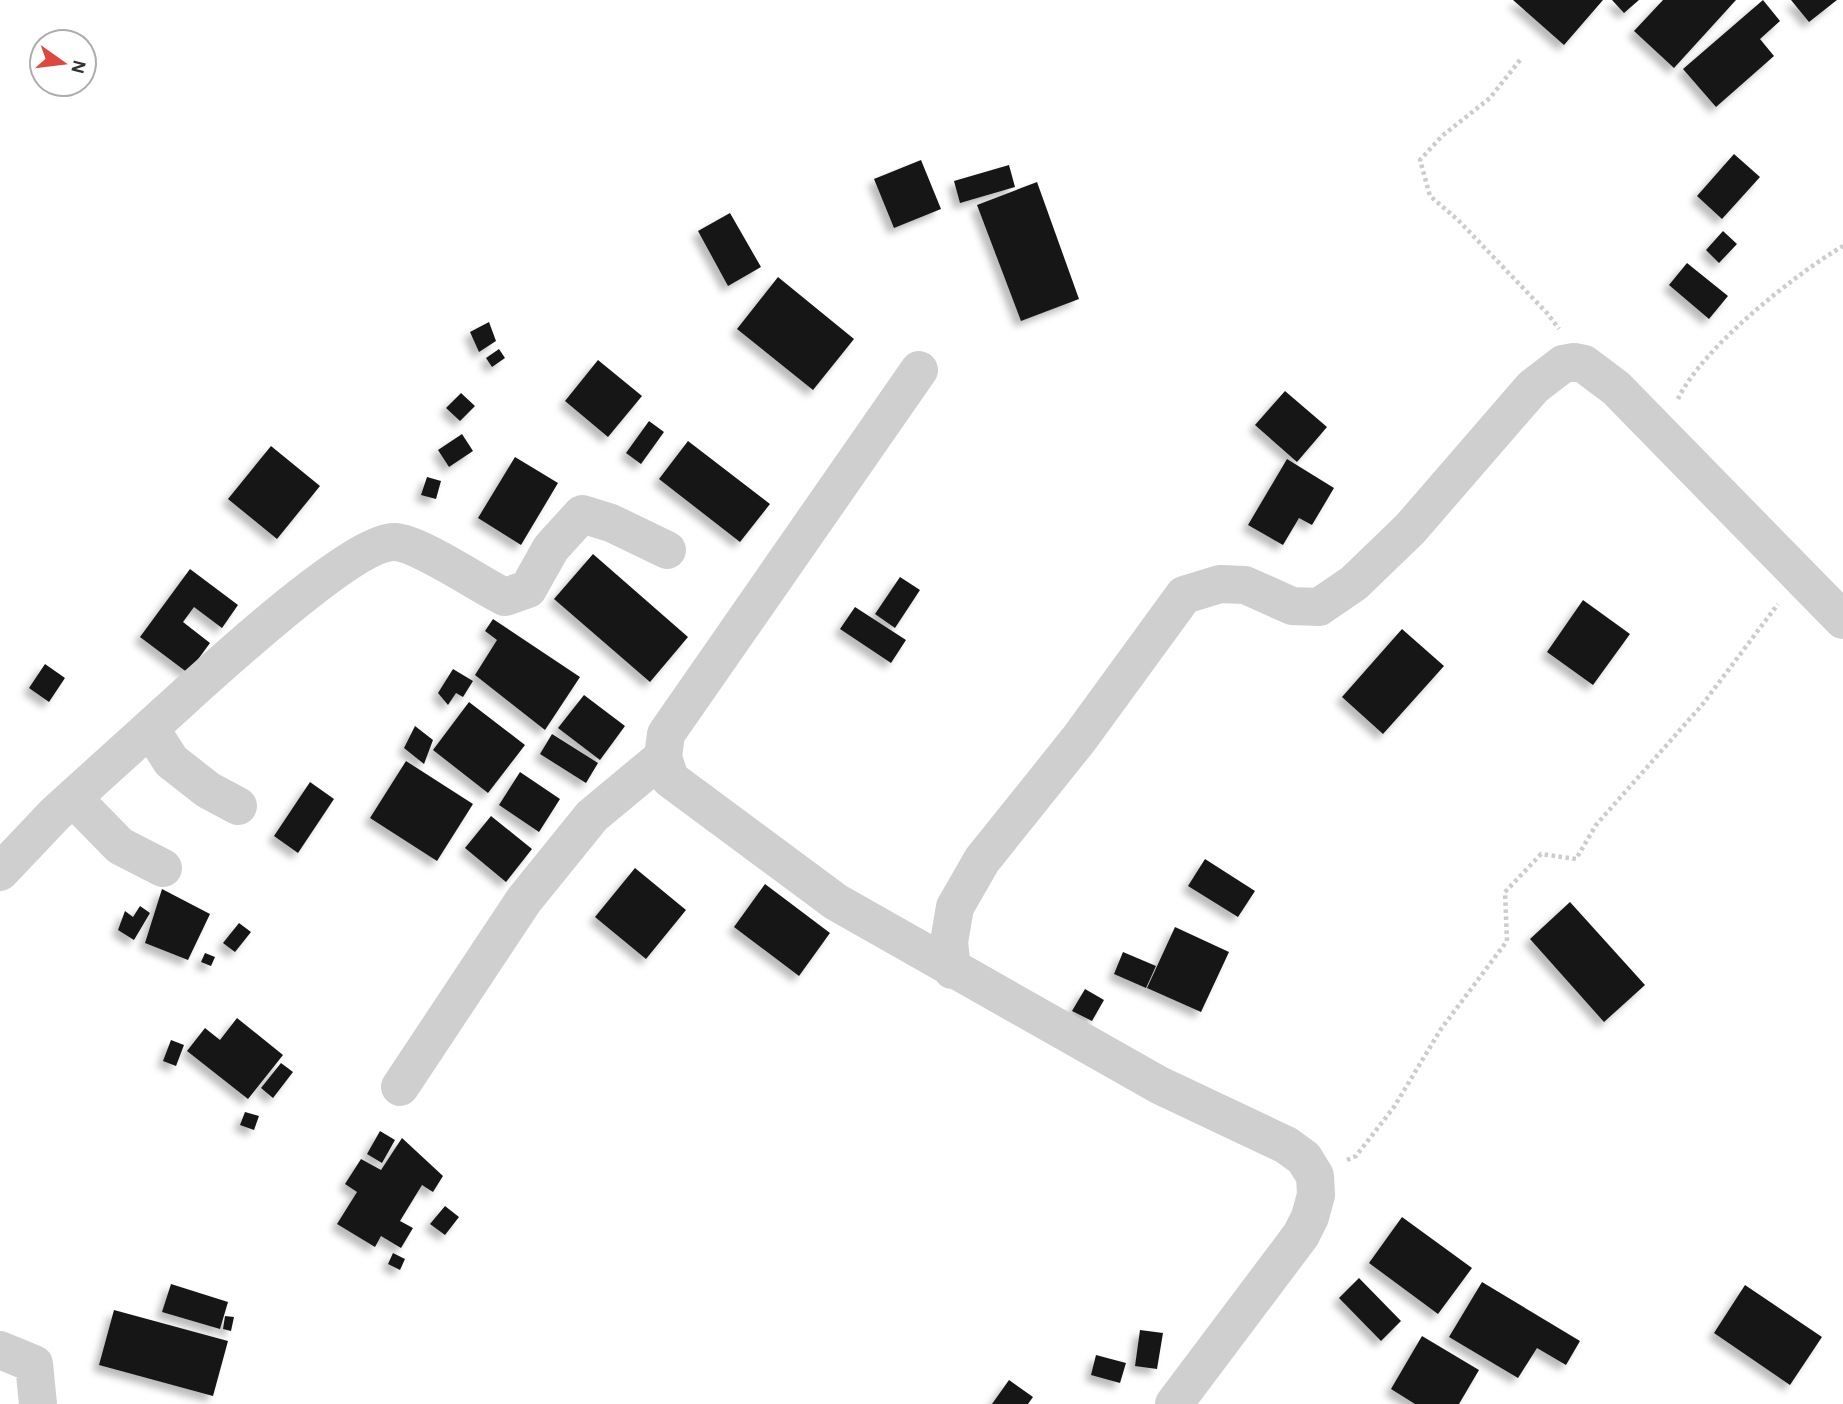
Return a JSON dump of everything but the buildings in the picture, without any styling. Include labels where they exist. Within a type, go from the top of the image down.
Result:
[{"type":"street","points":[[952,970],[949,942],[955,907],[982,860],[1079,739],[1184,595],[1220,584],[1245,585],[1292,606],[1319,607],[1354,583],[1410,529],[1534,387],[1563,364],[1584,364],[1601,374],[1843,620]]},
{"type":"street","points":[[919,370],[666,734],[663,757],[670,779],[836,902],[1159,1085],[1286,1145],[1304,1158],[1315,1176],[1316,1195],[1301,1235],[1174,1404]]},
{"type":"street","points":[[0,872],[73,798],[150,728],[328,574],[377,544],[398,542],[505,597],[528,589],[551,548],[582,514],[611,523],[667,550]]},
{"type":"street","points":[[150,728],[171,761],[208,790],[238,806]]},
{"type":"street","points":[[400,1087],[524,900],[592,817],[663,757]]},
{"type":"street","points":[[73,798],[120,846],[163,868]]},
{"type":"street","points":[[0,1350],[34,1364],[38,1404]]},
{"type":"path","points":[[1520,60],[1490,97],[1420,160],[1430,196],[1458,220],[1547,313],[1584,364]]},
{"type":"path","points":[[1661,434],[1687,379],[1738,328],[1811,265],[1843,246]]},
{"type":"path","points":[[1315,1176],[1356,1156],[1394,1107],[1441,1028],[1507,942],[1505,891],[1541,853],[1576,859],[1597,825],[1702,705],[1799,576]]}]
